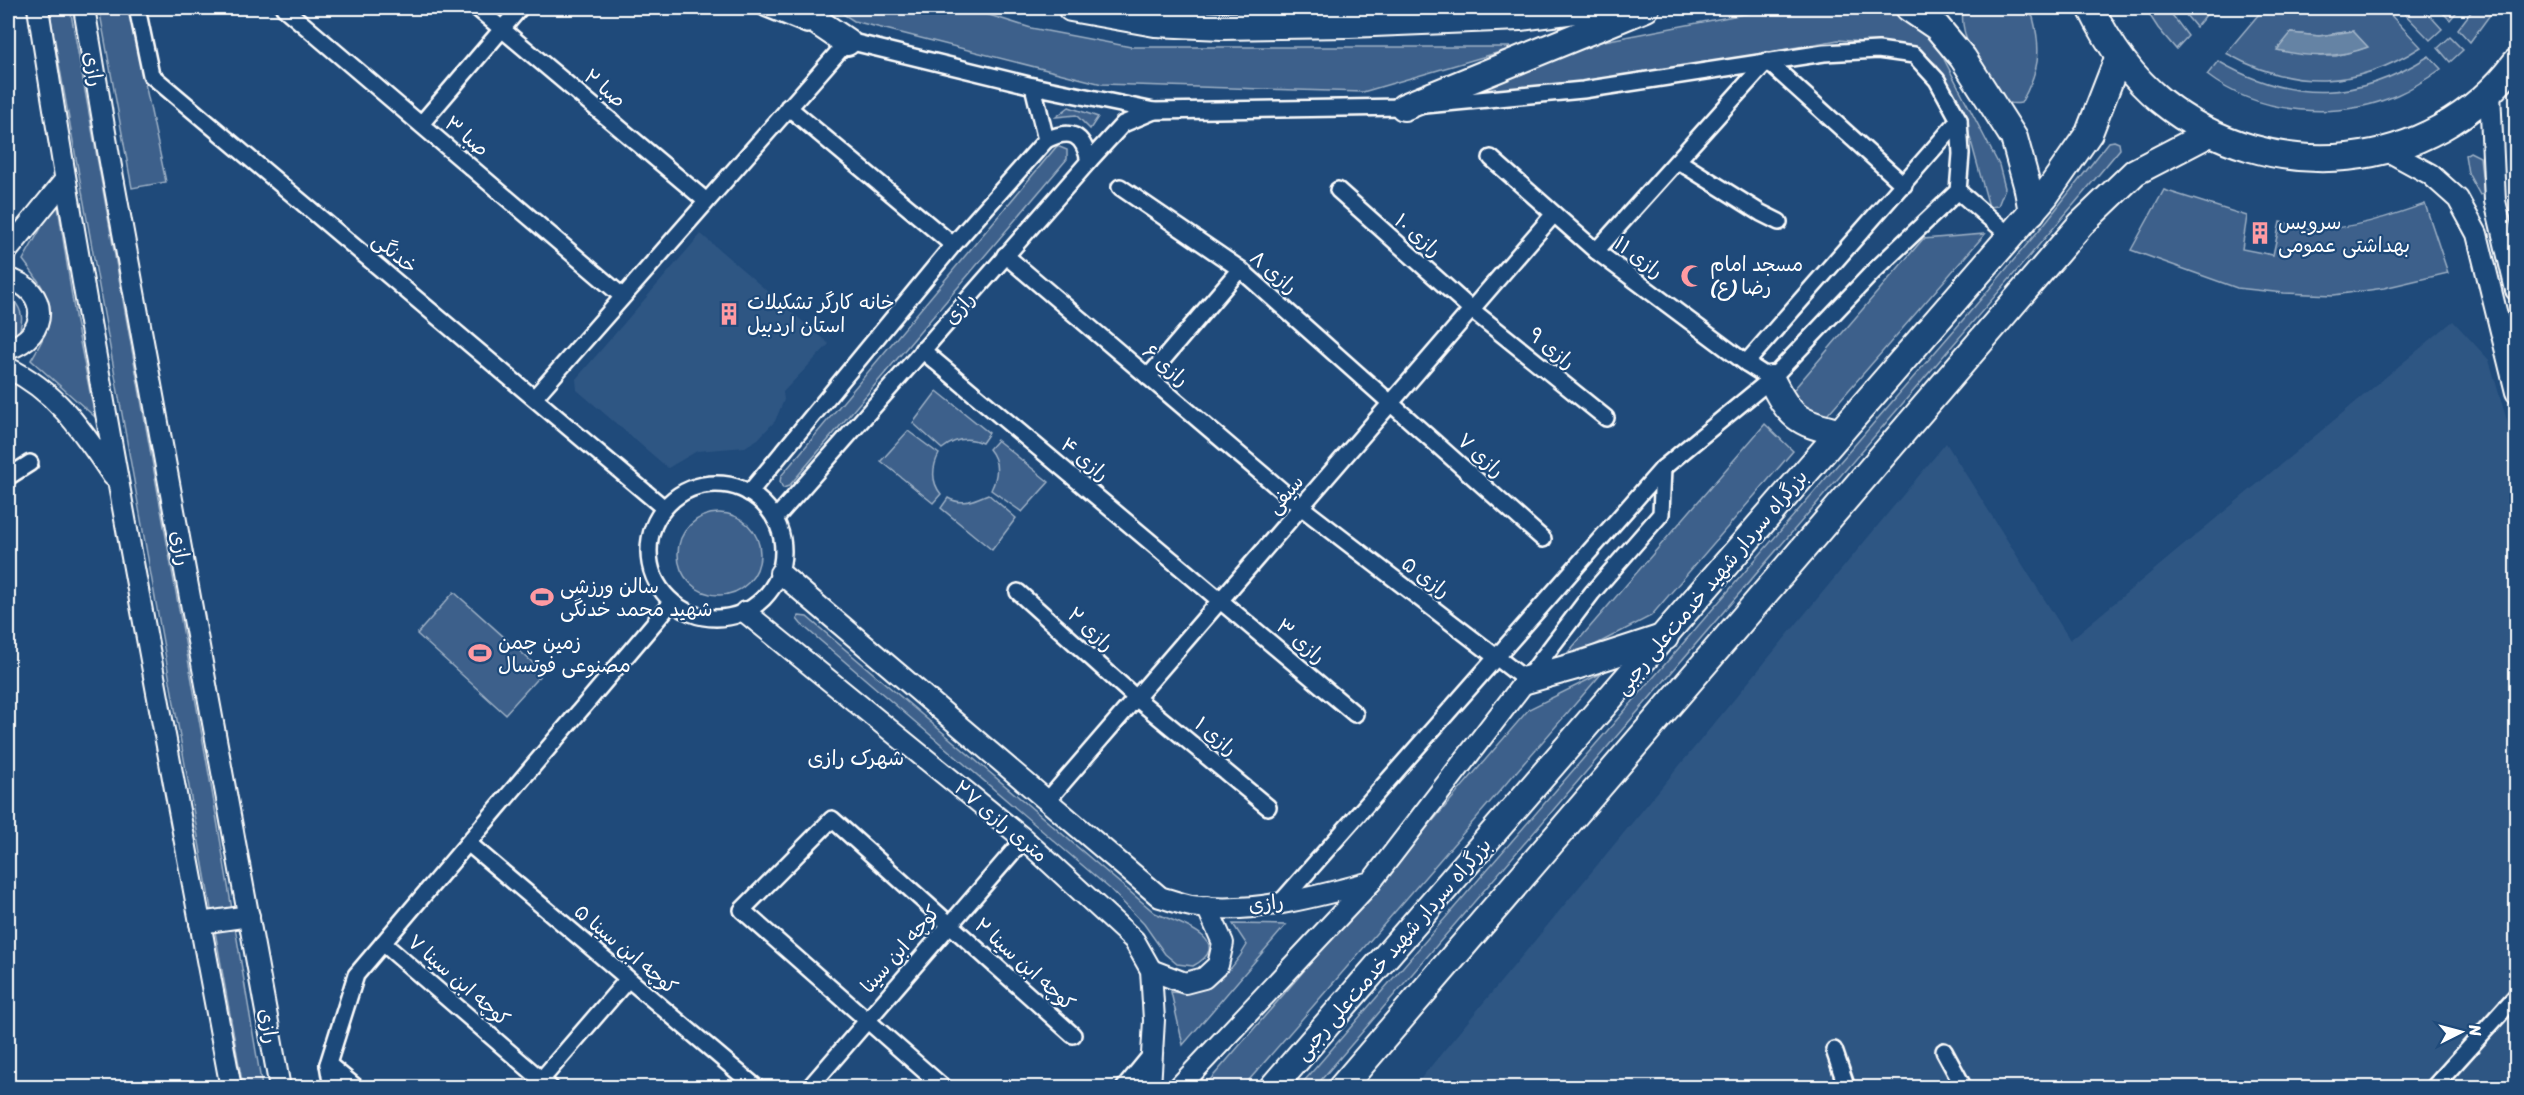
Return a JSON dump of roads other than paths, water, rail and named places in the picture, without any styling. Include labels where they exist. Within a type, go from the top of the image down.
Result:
[{"type":"highway","points":[[797,8],[847,42]]},
{"type":"highway","points":[[1071,8],[1155,23],[1222,26],[1349,24],[1521,17],[1591,8]]},
{"type":"highway","points":[[1404,107],[1646,8]]},
{"type":"highway","points":[[1909,8],[1937,27],[1963,58],[2014,138],[2032,212]]},
{"type":"highway","points":[[2091,8],[2119,56],[2138,80],[2184,118],[2238,145],[2296,158],[2326,159],[2386,150],[2414,141],[2441,127],[2490,92],[2517,62]]},
{"type":"highway","name":"بزرگراه سردار شهید خدمت‌علی رجبی","points":[[1272,1088],[1665,637],[1838,432],[2032,212],[2089,133],[2119,56]]},
{"type":"highway","points":[[1341,1088],[2081,224],[2135,172],[2210,133]]},
{"type":"highway","points":[[1771,379],[1784,406],[1809,426],[1838,432]]},
{"type":"highway","points":[[1526,680],[1665,637]]},
{"type":"street","points":[[38,8],[65,180],[118,484],[231,1088]]},
{"type":"street","name":"رازی","points":[[84,8],[280,1088]]},
{"type":"street","name":"خدنگی","points":[[137,8],[151,75],[664,508]]},
{"type":"street","name":"صبا ۳","points":[[284,8],[622,296]]},
{"type":"street","name":"صبا ۲","points":[[477,8],[705,200]]},
{"type":"street","points":[[421,124],[520,8]]},
{"type":"street","points":[[765,8],[847,42],[1033,86],[1154,111],[1404,107],[1583,90],[1824,53],[1878,50],[1914,55],[1937,80],[1959,120],[1961,154],[1958,191],[1873,272],[1771,379],[1663,468],[1281,902]]},
{"type":"street","points":[[534,398],[705,200],[847,42]]},
{"type":"street","points":[[1596,251],[1767,61]]},
{"type":"street","points":[[1767,61],[1904,185]]},
{"type":"street","points":[[1033,86],[1046,140]]},
{"type":"street","points":[[2490,92],[2494,201],[2517,290]]},
{"type":"street","points":[[788,107],[953,245]]},
{"type":"street","name":"رازی","points":[[775,519],[1005,255],[1123,124],[1154,111]]},
{"type":"street","points":[[1746,363],[1959,120]]},
{"type":"street","points":[[749,492],[953,245],[1046,140],[1057,135],[1073,134],[1086,147],[1089,161]]},
{"type":"street","points":[[2386,150],[2430,174],[2458,199],[2477,234],[2517,392]]},
{"type":"street","name":"رازی ۱۱","points":[[1491,158],[1596,251],[1746,363],[1771,379]]},
{"type":"street","points":[[1678,161],[1779,222]]},
{"type":"street","points":[[8,250],[65,180]]},
{"type":"street","name":"رازی ۸","points":[[1120,187],[1240,269],[1391,403]]},
{"type":"street","name":"رازی ۱۰","points":[[1338,190],[1472,310]]},
{"type":"street","points":[[1958,191],[2010,236]]},
{"type":"street","name":"سیفی","points":[[1047,801],[1554,214]]},
{"type":"street","name":"رازی ۶","points":[[1005,255],[1301,507]]},
{"type":"street","points":[[1148,377],[1240,269]]},
{"type":"street","points":[[8,279],[19,282],[36,299],[39,315],[35,330],[27,341],[8,349]]},
{"type":"street","name":"رازی ۹","points":[[1472,310],[1606,418]]},
{"type":"street","name":"رازی ۴","points":[[922,350],[1220,601]]},
{"type":"street","points":[[8,368],[47,393],[76,422],[118,484]]},
{"type":"street","name":"رازی ۷","points":[[1391,403],[1543,538]]},
{"type":"street","points":[[8,477],[30,463]]},
{"type":"street","points":[[1178,1088],[1371,882],[1592,593],[1661,514],[1663,468]]},
{"type":"street","points":[[704,485],[728,485],[749,492],[764,504],[775,519],[782,537],[783,555],[780,573],[766,596],[745,612],[727,618],[707,618],[689,613],[672,602],[659,587],[651,567],[649,546],[654,526],[664,508],[682,493],[704,485]]},
{"type":"street","name":"رازی ۵","points":[[1301,507],[1526,680]]},
{"type":"street","points":[[780,573],[1047,801]]},
{"type":"street","name":"رازی ۲","points":[[1018,592],[1136,698]]},
{"type":"street","name":"رازی ۳","points":[[1220,601],[1355,714]]},
{"type":"street","points":[[468,843],[672,602]]},
{"type":"street","name":"۲۷ متری رازی","points":[[745,612],[1024,839],[1134,940],[1152,970],[1154,1020],[1150,1088]]},
{"type":"street","name":"رازی ۱","points":[[1136,698],[1268,807]]},
{"type":"street","name":"رازی","points":[[1047,801],[1160,897],[1191,906],[1233,907],[1281,902],[1371,882]]},
{"type":"street","name":"کوچه ابن سینا ۲","points":[[867,1020],[742,910],[832,819],[1073,1035]]},
{"type":"street","name":"کوچه ابن سینا","points":[[808,1088],[1024,839]]},
{"type":"street","name":"کوچه ابن سینا ۷","points":[[468,843],[383,942],[542,1085]]},
{"type":"street","name":"کوچه ابن سینا ۵","points":[[468,843],[757,1088]]},
{"type":"street","points":[[1152,970],[1185,983],[1204,978],[1218,964],[1223,943],[1207,907]]},
{"type":"street","points":[[200,923],[249,916]]},
{"type":"street","points":[[332,1088],[328,1064],[356,975],[383,942]]},
{"type":"street","points":[[542,1085],[628,979]]},
{"type":"street","points":[[2433,1088],[2517,996]]},
{"type":"street","points":[[867,1020],[944,1088]]},
{"type":"street","points":[[1834,1050],[1847,1088]]},
{"type":"street","points":[[1944,1051],[1964,1088]]},
{"type":"street","points":[[1124,1088],[1151,1055]]},
{"type":"street","points":[[328,1064],[357,1088]]},
{"type":"place","name":"سرویس بهداشتی عمومی","points":[[2260,233]]},
{"type":"place","name":"مسجد امام رضا (ع)","points":[[1692,276]]},
{"type":"place","name":"خانه کارگر تشکیلات استان اردبیل","points":[[729,314]]},
{"type":"place","name":"سالن ورزشی شهید محمد خدنگی","points":[[542,597]]},
{"type":"place","name":"زمین چمن مصنوعی فوتسال","points":[[480,653]]},
{"type":"district","name":"شهرک رازی","points":[[856,758]]}]
